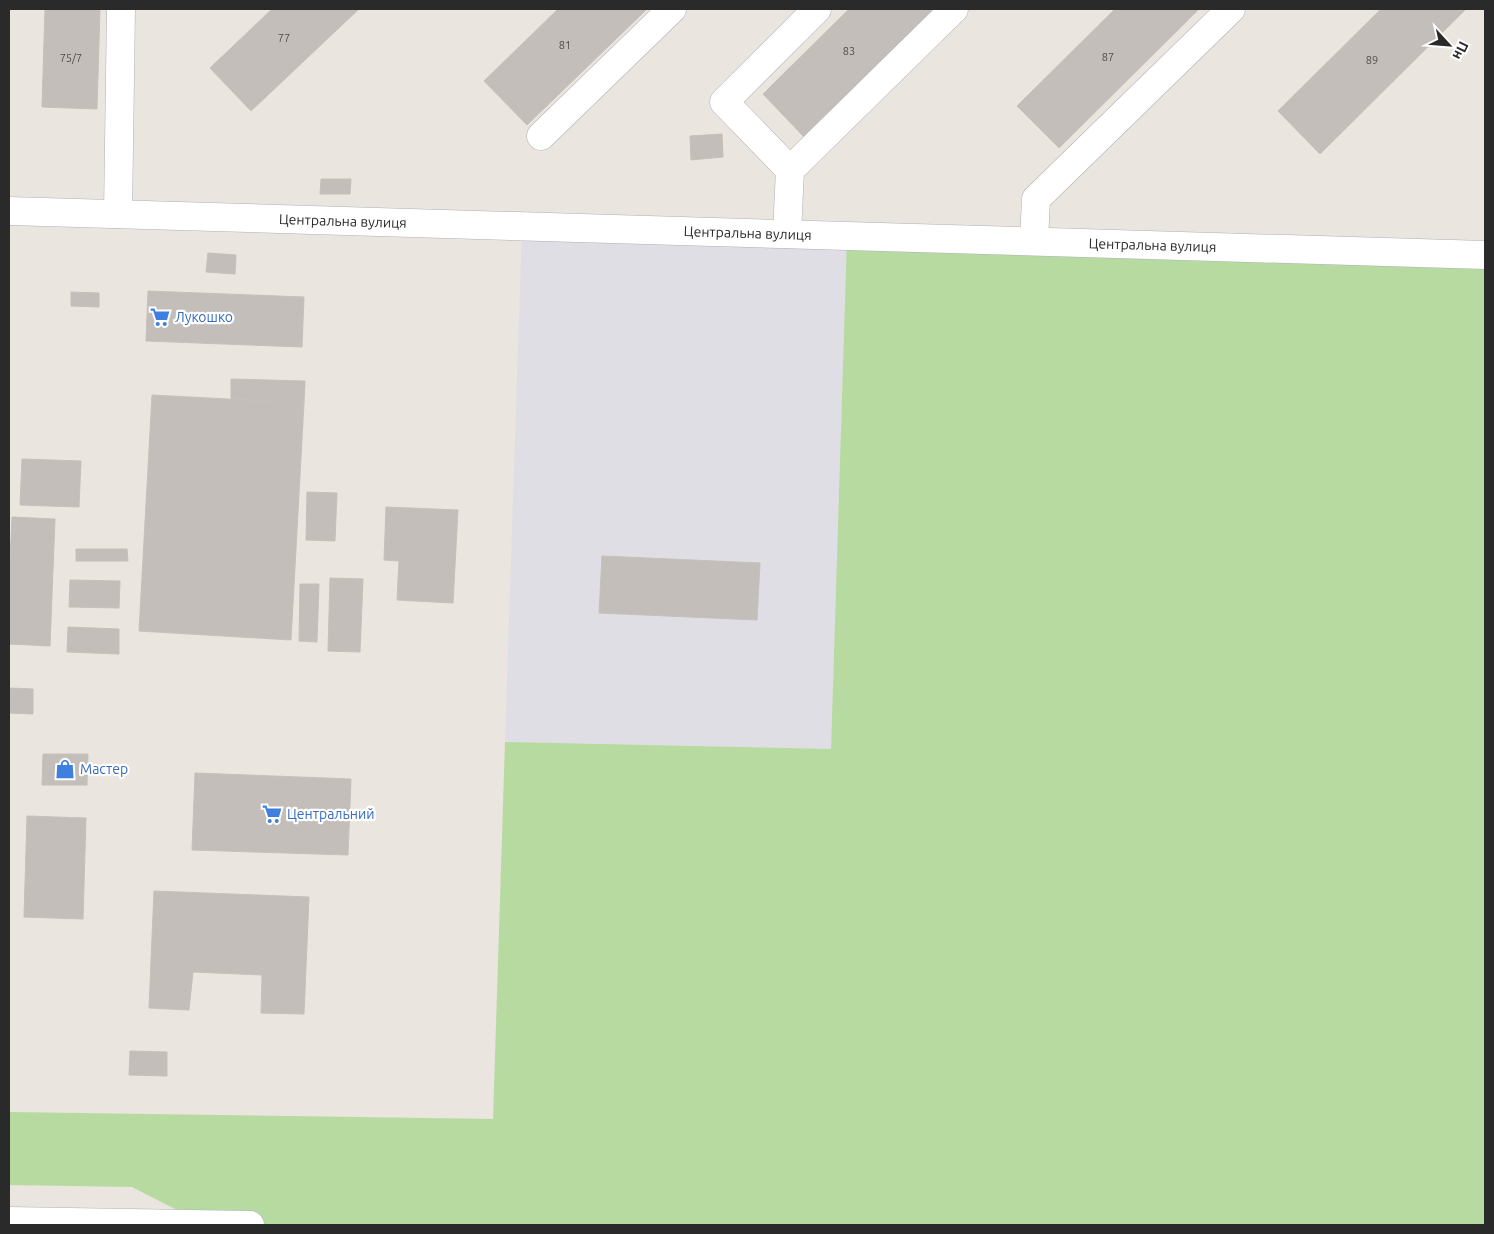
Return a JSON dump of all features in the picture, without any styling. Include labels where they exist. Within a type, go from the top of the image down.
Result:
[{"type":"street","points":[[118,214],[121,9]]},
{"type":"street","points":[[541,136],[672,9]]},
{"type":"street","points":[[790,170],[724,102],[817,9]]},
{"type":"street","points":[[787,234],[790,170],[954,9]]},
{"type":"street","points":[[1034,241],[1036,200],[1231,9]]},
{"type":"street","name":"Центральна вулиця","points":[[9,210],[1485,255]]},
{"type":"street","points":[[9,1221],[250,1225]]},
{"type":"shaded area","points":[[522,226],[847,236],[831,749],[505,742]]},
{"type":"green space","points":[[847,236],[1485,255],[1485,1225],[206,1225],[132,1187],[9,1185],[9,1112],[493,1119],[505,742],[831,749]]},
{"type":"building","points":[[45,9],[100,9],[97,109],[42,107]]},
{"type":"building","points":[[272,9],[359,9],[251,111],[210,68]]},
{"type":"building","points":[[558,9],[647,9],[527,125],[484,81]]},
{"type":"building","points":[[849,9],[934,9],[804,137],[763,94]]},
{"type":"building","points":[[1115,9],[1199,9],[1059,148],[1017,106]]},
{"type":"building","points":[[1381,9],[1466,9],[1320,154],[1278,111]]},
{"type":"building","points":[[722,134],[723,157],[691,160],[690,136]]},
{"type":"building","points":[[321,179],[351,179],[350,194],[320,194]]},
{"type":"building","points":[[208,253],[236,255],[235,274],[206,272]]},
{"type":"building","points":[[148,291],[304,297],[302,347],[146,341]]},
{"type":"building","points":[[71,292],[99,293],[99,307],[71,306]]},
{"type":"building","points":[[231,379],[305,381],[304,403],[231,399]]},
{"type":"building","points":[[152,395],[304,403],[291,640],[139,631]]},
{"type":"building","points":[[22,459],[81,461],[79,507],[20,505]]},
{"type":"building","points":[[307,492],[337,493],[335,541],[306,540]]},
{"type":"building","points":[[386,507],[458,510],[453,603],[397,600],[399,561],[384,560]]},
{"type":"building","points":[[12,517],[55,519],[50,646],[9,644]]},
{"type":"building","points":[[76,549],[127,549],[128,561],[76,561]]},
{"type":"building","points":[[602,556],[760,563],[757,620],[599,613]]},
{"type":"building","points":[[330,578],[363,579],[360,652],[328,651]]},
{"type":"building","points":[[70,580],[120,581],[119,608],[69,607]]},
{"type":"building","points":[[300,584],[319,584],[317,642],[299,641]]},
{"type":"building","points":[[68,627],[119,629],[119,654],[67,652]]},
{"type":"building","points":[[9,688],[33,689],[33,714],[9,713]]},
{"type":"building","name":"Мастер","points":[[43,754],[88,754],[87,785],[42,785]]},
{"type":"building","name":"Центральний","points":[[195,773],[351,779],[348,855],[192,850]]},
{"type":"building","points":[[27,816],[86,818],[83,919],[24,917]]},
{"type":"building","points":[[154,891],[309,897],[304,1014],[261,1013],[262,975],[193,972],[189,1010],[149,1008]]},
{"type":"building","points":[[130,1051],[167,1052],[167,1076],[129,1075]]},
{"type":"place","name":"Лукошко","points":[[160,317]]},
{"type":"place","name":"Мастер","points":[[65,769]]},
{"type":"place","name":"Центральний","points":[[272,814]]}]
